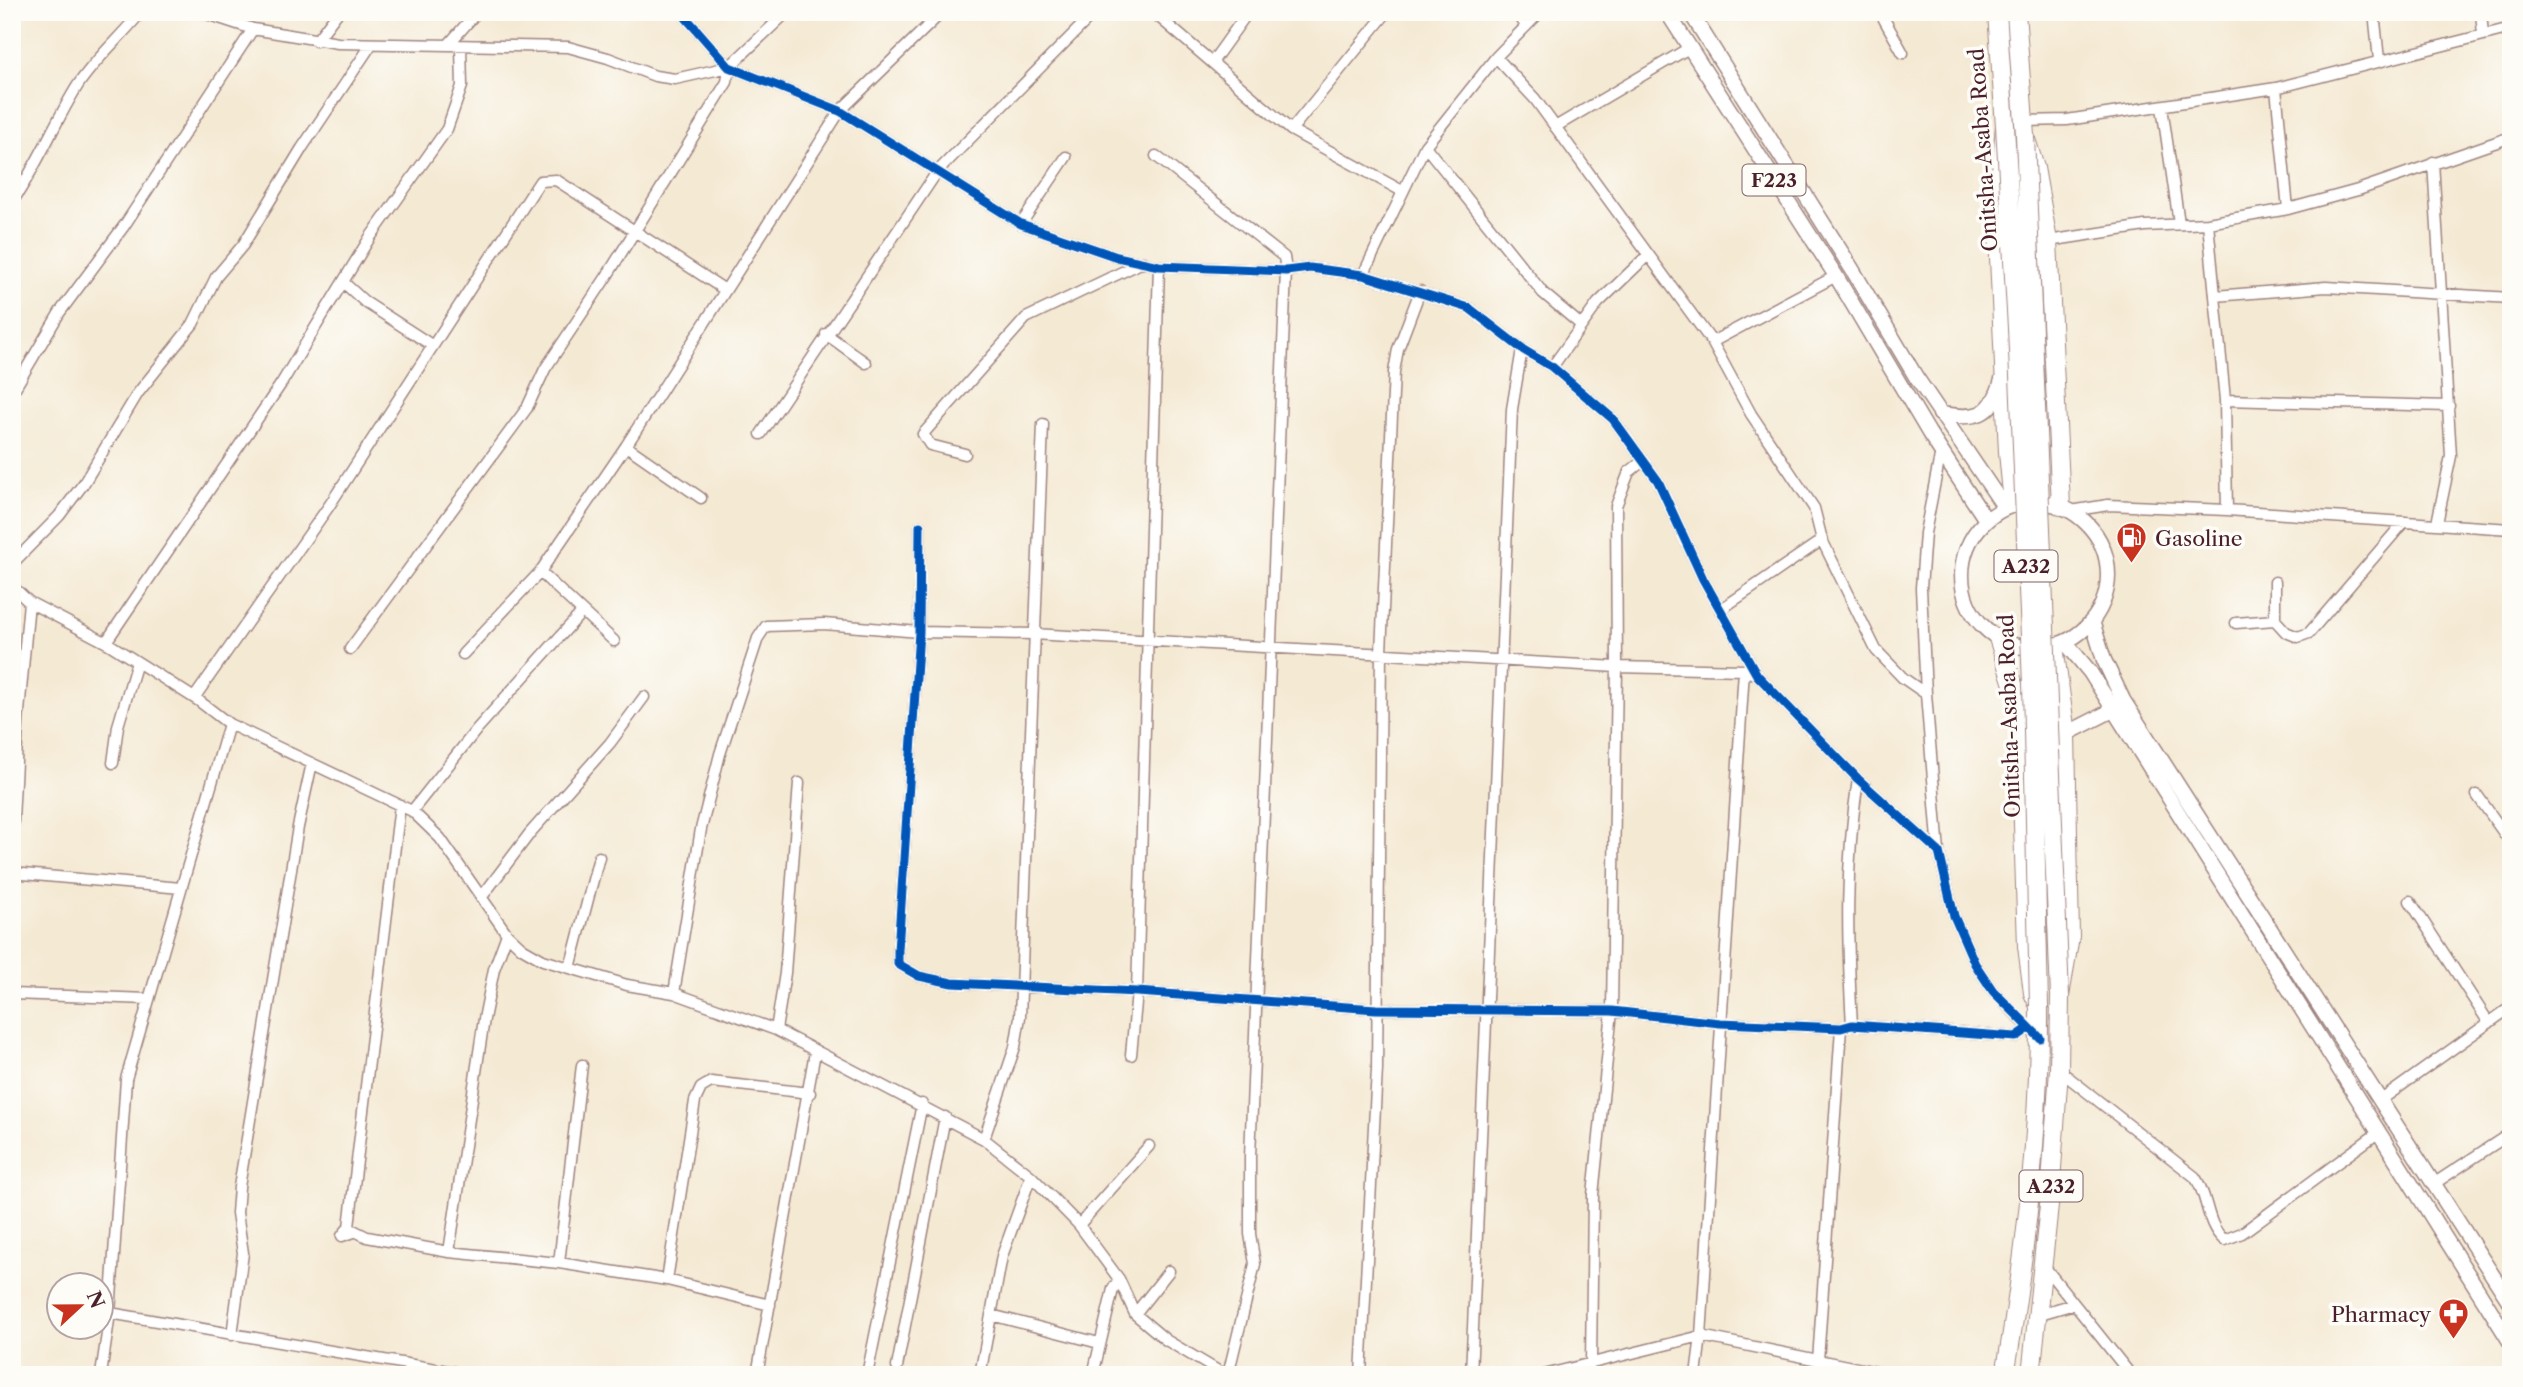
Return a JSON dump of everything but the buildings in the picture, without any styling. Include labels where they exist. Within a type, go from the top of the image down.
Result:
[{"type":"highway","name":"Onitsha-Asaba Road","points":[[1997,12],[2017,328],[2033,696],[2039,1006],[2034,1033],[2031,1192],[2019,1293],[2005,1375]]},
{"type":"highway","name":"A232","points":[[2016,12],[2024,129],[2060,996],[2059,1070],[2040,1314],[2031,1375]]},
{"type":"highway","points":[[2005,126],[1997,214],[2009,506]]},
{"type":"highway","points":[[2024,129],[2035,168],[2048,241],[2066,509]]},
{"type":"highway","points":[[1998,638],[2019,703],[2027,946],[2033,993],[2039,1006]]},
{"type":"highway","points":[[2059,644],[2066,734],[2070,936],[2060,996]]},
{"type":"main road","name":"F223","points":[[1667,12],[1836,276],[1941,451],[1986,520]]},
{"type":"main road","name":"F223","points":[[1690,12],[1940,414],[2009,506]]},
{"type":"main road","points":[[1881,348],[1894,339]]},
{"type":"main road","points":[[1940,414],[1976,416],[1991,407],[2004,372]]},
{"type":"main road","points":[[2038,502],[2066,509],[2096,535],[2105,556],[2106,590],[2092,621],[2059,644],[2020,647],[1998,638],[1973,615],[1962,582],[1966,548],[1986,520],[2009,506],[2038,502]]},
{"type":"main road","points":[[2092,621],[2104,660],[2123,700],[2511,1304]]},
{"type":"main road","points":[[2059,644],[2090,672],[2511,1343]]},
{"type":"main road","points":[[2066,734],[2113,710]]},
{"type":"street","points":[[12,202],[44,151],[76,88],[103,51],[141,12]]},
{"type":"street","points":[[202,12],[253,29],[316,41],[371,46],[568,47],[608,58],[655,76],[675,79],[729,66],[787,12]]},
{"type":"street","points":[[316,41],[338,12]]},
{"type":"street","points":[[448,45],[477,12]]},
{"type":"street","points":[[681,12],[729,66],[839,111],[1021,224],[1160,266],[1286,271],[1310,268],[1363,275],[1469,308],[1522,349],[1552,367],[1613,419],[1658,481],[1720,610],[1757,676],[1858,779],[1939,852]]},
{"type":"street","points":[[463,654],[540,572],[626,446],[839,111],[942,12]]},
{"type":"street","points":[[761,434],[937,172],[1095,12]]},
{"type":"street","points":[[1153,12],[1291,130],[1402,191]]},
{"type":"street","points":[[1213,61],[1248,12]]},
{"type":"street","points":[[1291,130],[1387,12]]},
{"type":"street","points":[[1517,12],[1526,26]]},
{"type":"street","points":[[1363,275],[1425,146],[1496,57],[1540,12]]},
{"type":"street","points":[[1880,12],[1903,53]]},
{"type":"street","points":[[2374,12],[2379,60]]},
{"type":"street","points":[[2481,12],[2483,35]]},
{"type":"street","points":[[2024,129],[2067,120],[2276,89],[2379,60],[2511,28]]},
{"type":"street","points":[[12,393],[60,312],[124,226],[253,29]]},
{"type":"street","points":[[12,564],[58,516],[84,483],[138,393],[193,324],[216,277],[243,245],[302,148],[371,46]]},
{"type":"street","points":[[106,642],[281,384],[369,239],[447,129],[462,86],[461,47]]},
{"type":"street","points":[[1555,127],[1689,48]]},
{"type":"street","points":[[1496,57],[1555,127],[1712,342],[1751,414],[1814,508],[1822,540],[1876,650],[1903,678],[1926,694]]},
{"type":"street","points":[[350,649],[527,408],[545,369],[607,276],[727,82],[729,66]]},
{"type":"street","points":[[2276,89],[2288,209]]},
{"type":"street","points":[[2162,107],[2179,223]]},
{"type":"street","points":[[2048,241],[2179,223],[2208,223],[2288,209],[2358,190],[2511,137]]},
{"type":"street","points":[[1425,146],[1543,293],[1581,325]]},
{"type":"street","points":[[12,586],[29,602],[106,642],[194,698],[229,724],[412,811],[440,838],[506,934],[533,954],[626,985],[674,993],[776,1030],[922,1104],[984,1139],[1031,1176],[1079,1225],[1119,1279],[1135,1314],[1166,1340],[1221,1373],[1255,1264],[1250,1234],[1250,1157],[1286,271],[1283,257],[1156,156]]},
{"type":"street","points":[[1021,224],[1066,157]]},
{"type":"street","points":[[2433,162],[2451,456],[2437,523]]},
{"type":"street","points":[[194,698],[336,495],[540,181],[556,180],[565,184],[725,290]]},
{"type":"street","points":[[2208,223],[2225,400],[2227,510]]},
{"type":"street","points":[[1552,367],[1598,303],[1647,256]]},
{"type":"street","points":[[965,454],[930,445],[923,434],[1015,328],[1026,318],[1143,262]]},
{"type":"street","points":[[1130,1055],[1137,992],[1160,266]]},
{"type":"street","points":[[1712,342],[1836,276]]},
{"type":"street","points":[[343,282],[365,302],[433,346]]},
{"type":"street","points":[[2216,296],[2326,288],[2511,298]]},
{"type":"street","points":[[1361,1375],[1377,1069],[1381,652],[1395,361],[1420,291]]},
{"type":"street","points":[[826,334],[866,363]]},
{"type":"street","points":[[1471,1375],[1512,409],[1522,349]]},
{"type":"street","points":[[2225,400],[2449,406]]},
{"type":"street","points":[[984,1139],[1015,1047],[1020,985],[1043,424]]},
{"type":"street","points":[[626,446],[701,498]]},
{"type":"street","points":[[1941,451],[1924,547],[1922,588],[1926,694],[1939,852],[1954,916],[1965,946],[1993,991],[2034,1033]]},
{"type":"street","points":[[1589,1369],[1593,1195],[1612,1011],[1617,667],[1616,506],[1629,472],[1643,461]]},
{"type":"street","points":[[2066,509],[2108,506],[2227,510],[2511,529]]},
{"type":"street","points":[[2275,582],[2275,620],[2286,632],[2298,637],[2309,633],[2404,522]]},
{"type":"street","points":[[920,526],[919,632],[898,964],[919,976],[952,983],[1137,992],[1376,1009],[1612,1011],[1720,1023],[2016,1037],[2034,1033]]},
{"type":"street","points":[[1720,610],[1822,540]]},
{"type":"street","points":[[540,572],[614,641]]},
{"type":"street","points":[[12,839],[18,723],[29,602]]},
{"type":"street","points":[[412,811],[477,729],[582,612]]},
{"type":"street","points":[[2236,623],[2275,620]]},
{"type":"street","points":[[674,993],[708,804],[720,754],[758,638],[766,625],[824,624],[919,632],[1033,634],[1617,667],[1744,670],[1757,676]]},
{"type":"street","points":[[113,763],[118,726],[137,662]]},
{"type":"street","points":[[1696,1375],[1702,1336],[1744,670]]},
{"type":"street","points":[[481,898],[530,833],[610,743],[644,697]]},
{"type":"street","points":[[113,1272],[126,1079],[229,724]]},
{"type":"street","points":[[232,1335],[243,1253],[237,1213],[241,1173],[298,827],[312,763]]},
{"type":"street","points":[[1818,1361],[1847,1027],[1848,842],[1858,779]]},
{"type":"street","points":[[776,1030],[785,973],[799,783]]},
{"type":"street","points":[[2477,795],[2511,843]]},
{"type":"street","points":[[400,804],[352,1230],[449,1252],[559,1263],[667,1280],[770,1304]]},
{"type":"street","points":[[570,968],[599,857]]},
{"type":"street","points":[[12,873],[181,888]]},
{"type":"street","points":[[2410,901],[2489,1023]]},
{"type":"street","points":[[449,1252],[484,1019],[494,969],[506,934]]},
{"type":"street","points":[[12,993],[148,999]]},
{"type":"street","points":[[2381,1100],[2511,1007]]},
{"type":"street","points":[[757,1375],[810,1093],[815,1052]]},
{"type":"street","points":[[559,1263],[582,1065]]},
{"type":"street","points":[[2059,1070],[2194,1177],[2203,1189],[2210,1221],[2224,1240],[2242,1233],[2379,1132]]},
{"type":"street","points":[[667,1280],[695,1101],[701,1088],[711,1082],[810,1093]]},
{"type":"street","points":[[867,1375],[922,1104]]},
{"type":"street","points":[[897,1367],[944,1118]]},
{"type":"street","points":[[2435,1183],[2511,1133]]},
{"type":"street","points":[[1079,1225],[1149,1146]]},
{"type":"street","points":[[980,1375],[1002,1256],[1031,1176]]},
{"type":"street","points":[[2043,1265],[2131,1375]]},
{"type":"street","points":[[1135,1314],[1169,1271]]},
{"type":"street","points":[[1093,1375],[1099,1343],[1119,1279]]},
{"type":"street","points":[[2040,1314],[2074,1304]]},
{"type":"street","points":[[116,1314],[398,1369],[471,1375]]},
{"type":"street","points":[[991,1315],[1099,1343]]},
{"type":"street","points":[[1544,1375],[1589,1369],[1702,1336],[1891,1375]]},
{"type":"street","points":[[101,1375],[106,1342]]},
{"type":"cycle path","points":[[681,12],[729,67],[840,111],[1021,224],[1117,257],[1159,266],[1286,271],[1310,268],[1363,275],[1469,308],[1522,349],[1552,367],[1613,419],[1658,481],[1703,579],[1757,675],[1858,779],[1939,852],[1954,916],[1975,964],[1993,991],[2040,1038]]},
{"type":"cycle path","points":[[920,526],[919,632],[898,950],[898,964],[919,976],[952,983],[1137,992],[1376,1009],[1612,1011],[1720,1023],[1841,1028],[1852,1025],[2016,1037],[2029,1028]]},
{"type":"place","name":"Gasoline","points":[[2132,565]]},
{"type":"place","name":"Pharmacy","points":[[2454,1341]]}]
